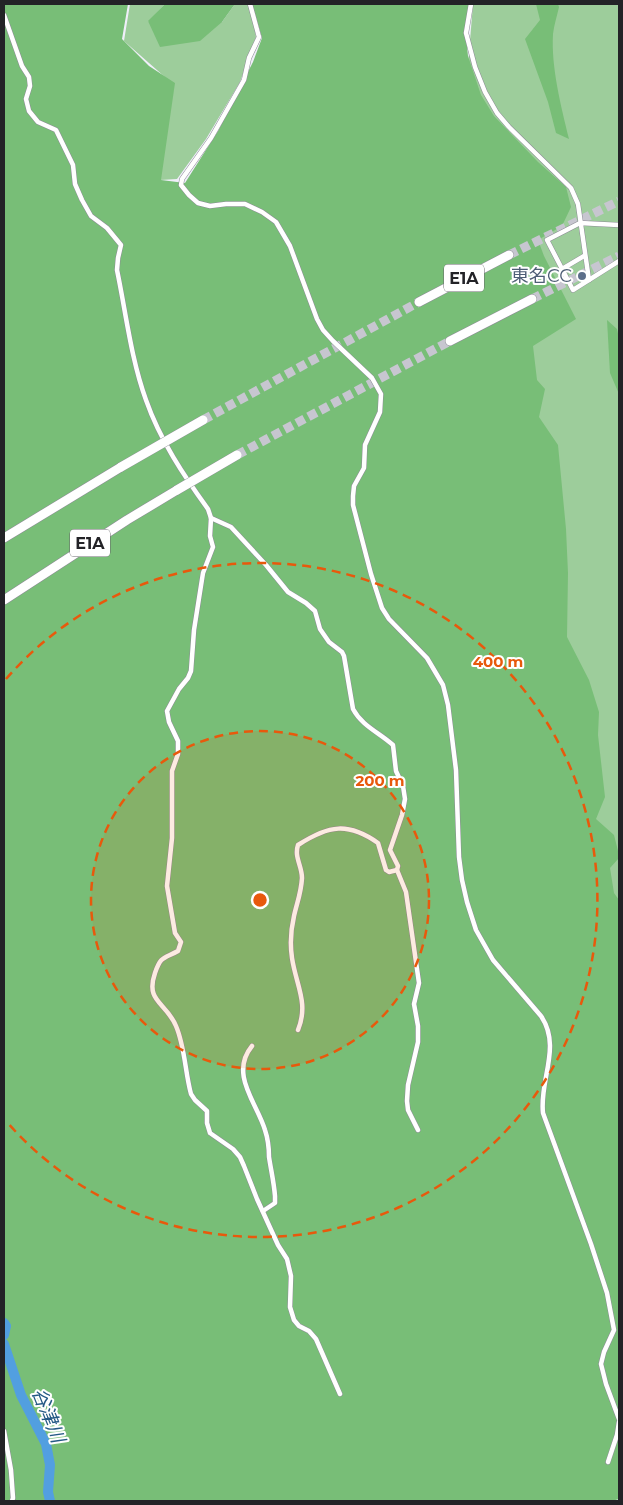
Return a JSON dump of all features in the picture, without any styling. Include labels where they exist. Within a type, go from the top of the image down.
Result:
[{"type":"highway","name":"E1A","points":[[419,302],[509,255]]},
{"type":"highway","points":[[450,341],[532,300]]},
{"type":"highway","points":[[4,538],[203,420]]},
{"type":"highway","name":"E1A","points":[[4,600],[102,535],[237,455]]},
{"type":"street","points":[[250,4],[259,37],[249,58],[244,80],[211,138],[182,179],[181,185],[198,203],[210,206],[245,204],[262,212],[276,222],[290,246],[317,319],[323,330],[372,378],[381,394],[380,412],[365,445],[364,468],[354,486],[353,505],[370,574],[382,608],[388,619],[427,658],[444,685],[456,770],[461,872],[467,902],[476,930],[493,960],[542,1016],[547,1024],[550,1035],[550,1055],[541,1102],[543,1113],[591,1244],[607,1293],[614,1330],[601,1364],[619,1421],[617,1435],[608,1462]]},
{"type":"street","points":[[471,4],[466,33],[475,67],[497,113],[571,188],[578,204],[584,256],[589,280]]},
{"type":"street","points":[[4,15],[22,66],[30,77],[30,86],[26,99],[29,111],[38,122],[56,130],[73,164],[75,184],[91,216],[107,228],[121,245],[118,270],[135,360],[146,400],[174,459],[208,509],[211,518],[210,536],[213,546],[203,573],[190,671],[188,678],[179,688],[167,711],[169,722],[178,742],[178,754],[171,778],[172,838],[167,886],[175,933],[180,942],[178,951],[163,957],[158,963],[151,983],[152,993],[164,1007],[176,1027],[190,1094],[207,1111],[207,1123],[210,1133],[233,1149],[240,1157],[256,1199],[278,1245],[287,1259],[291,1276],[290,1307],[294,1320],[316,1339],[340,1394]]},
{"type":"street","points":[[619,224],[580,223],[547,240],[573,290],[619,261]]},
{"type":"street","points":[[562,269],[584,256]]},
{"type":"street","points":[[211,518],[231,527],[288,592],[306,602],[315,611],[320,629],[329,642],[342,652],[344,656],[352,709],[356,716],[379,736],[393,745],[396,771],[403,786],[405,798],[402,815],[390,850],[398,866],[397,870],[406,892],[419,983],[414,1004],[418,1026],[418,1042],[408,1086],[407,1100],[408,1110],[418,1130]]},
{"type":"street","points":[[298,1030],[303,1008],[292,957],[292,940],[302,875],[297,858],[298,845],[307,839],[340,827],[362,832],[378,843],[386,870],[389,872],[397,870]]},
{"type":"street","points":[[252,1046],[245,1057],[244,1075],[247,1089],[265,1128],[276,1203],[263,1211]]},
{"type":"street","points":[[4,1431],[11,1470],[12,1501]]},
{"type":"green space","points":[[4,4],[128,4],[122,39],[149,66],[175,83],[161,180],[185,183],[218,131],[253,62],[262,38],[252,4],[470,4],[465,28],[468,56],[481,95],[494,116],[538,162],[566,187],[571,207],[562,226],[538,240],[544,256],[576,319],[533,346],[537,380],[545,389],[539,417],[558,445],[566,529],[568,573],[567,637],[589,680],[599,712],[598,735],[605,797],[596,819],[614,835],[619,855],[619,858],[610,868],[614,893],[619,900],[619,1499],[612,1501],[4,1501]]},
{"type":"green space","points":[[130,4],[165,4],[148,22],[222,22],[235,4],[251,4],[256,37],[240,82],[206,139],[177,179],[160,180],[174,85],[124,41]]},
{"type":"green space","points":[[165,4],[235,4],[222,22],[200,41],[160,47],[148,21]]},
{"type":"green space","points":[[473,4],[619,4],[619,1001],[468,65]]},
{"type":"green space","points":[[536,4],[558,4],[559,7],[553,34],[553,47],[557,86],[569,139],[556,133],[548,102],[525,39],[540,20]]},
{"type":"green space","points":[[607,320],[617,329],[619,338],[619,394],[610,373]]},
{"type":"waterway","name":"谷津川","points":[[4,1323],[6,1326],[4,1335]]},
{"type":"waterway","name":"谷津川","points":[[4,1344],[21,1395],[46,1444],[50,1465],[48,1492],[50,1501]]},
{"type":"tunnel","points":[[509,255],[619,201]]},
{"type":"tunnel","points":[[532,299],[619,256]]},
{"type":"tunnel","points":[[203,420],[419,302]]},
{"type":"tunnel","points":[[237,455],[450,341]]},
{"type":"place","name":"東名CC","points":[[582,276]]}]
